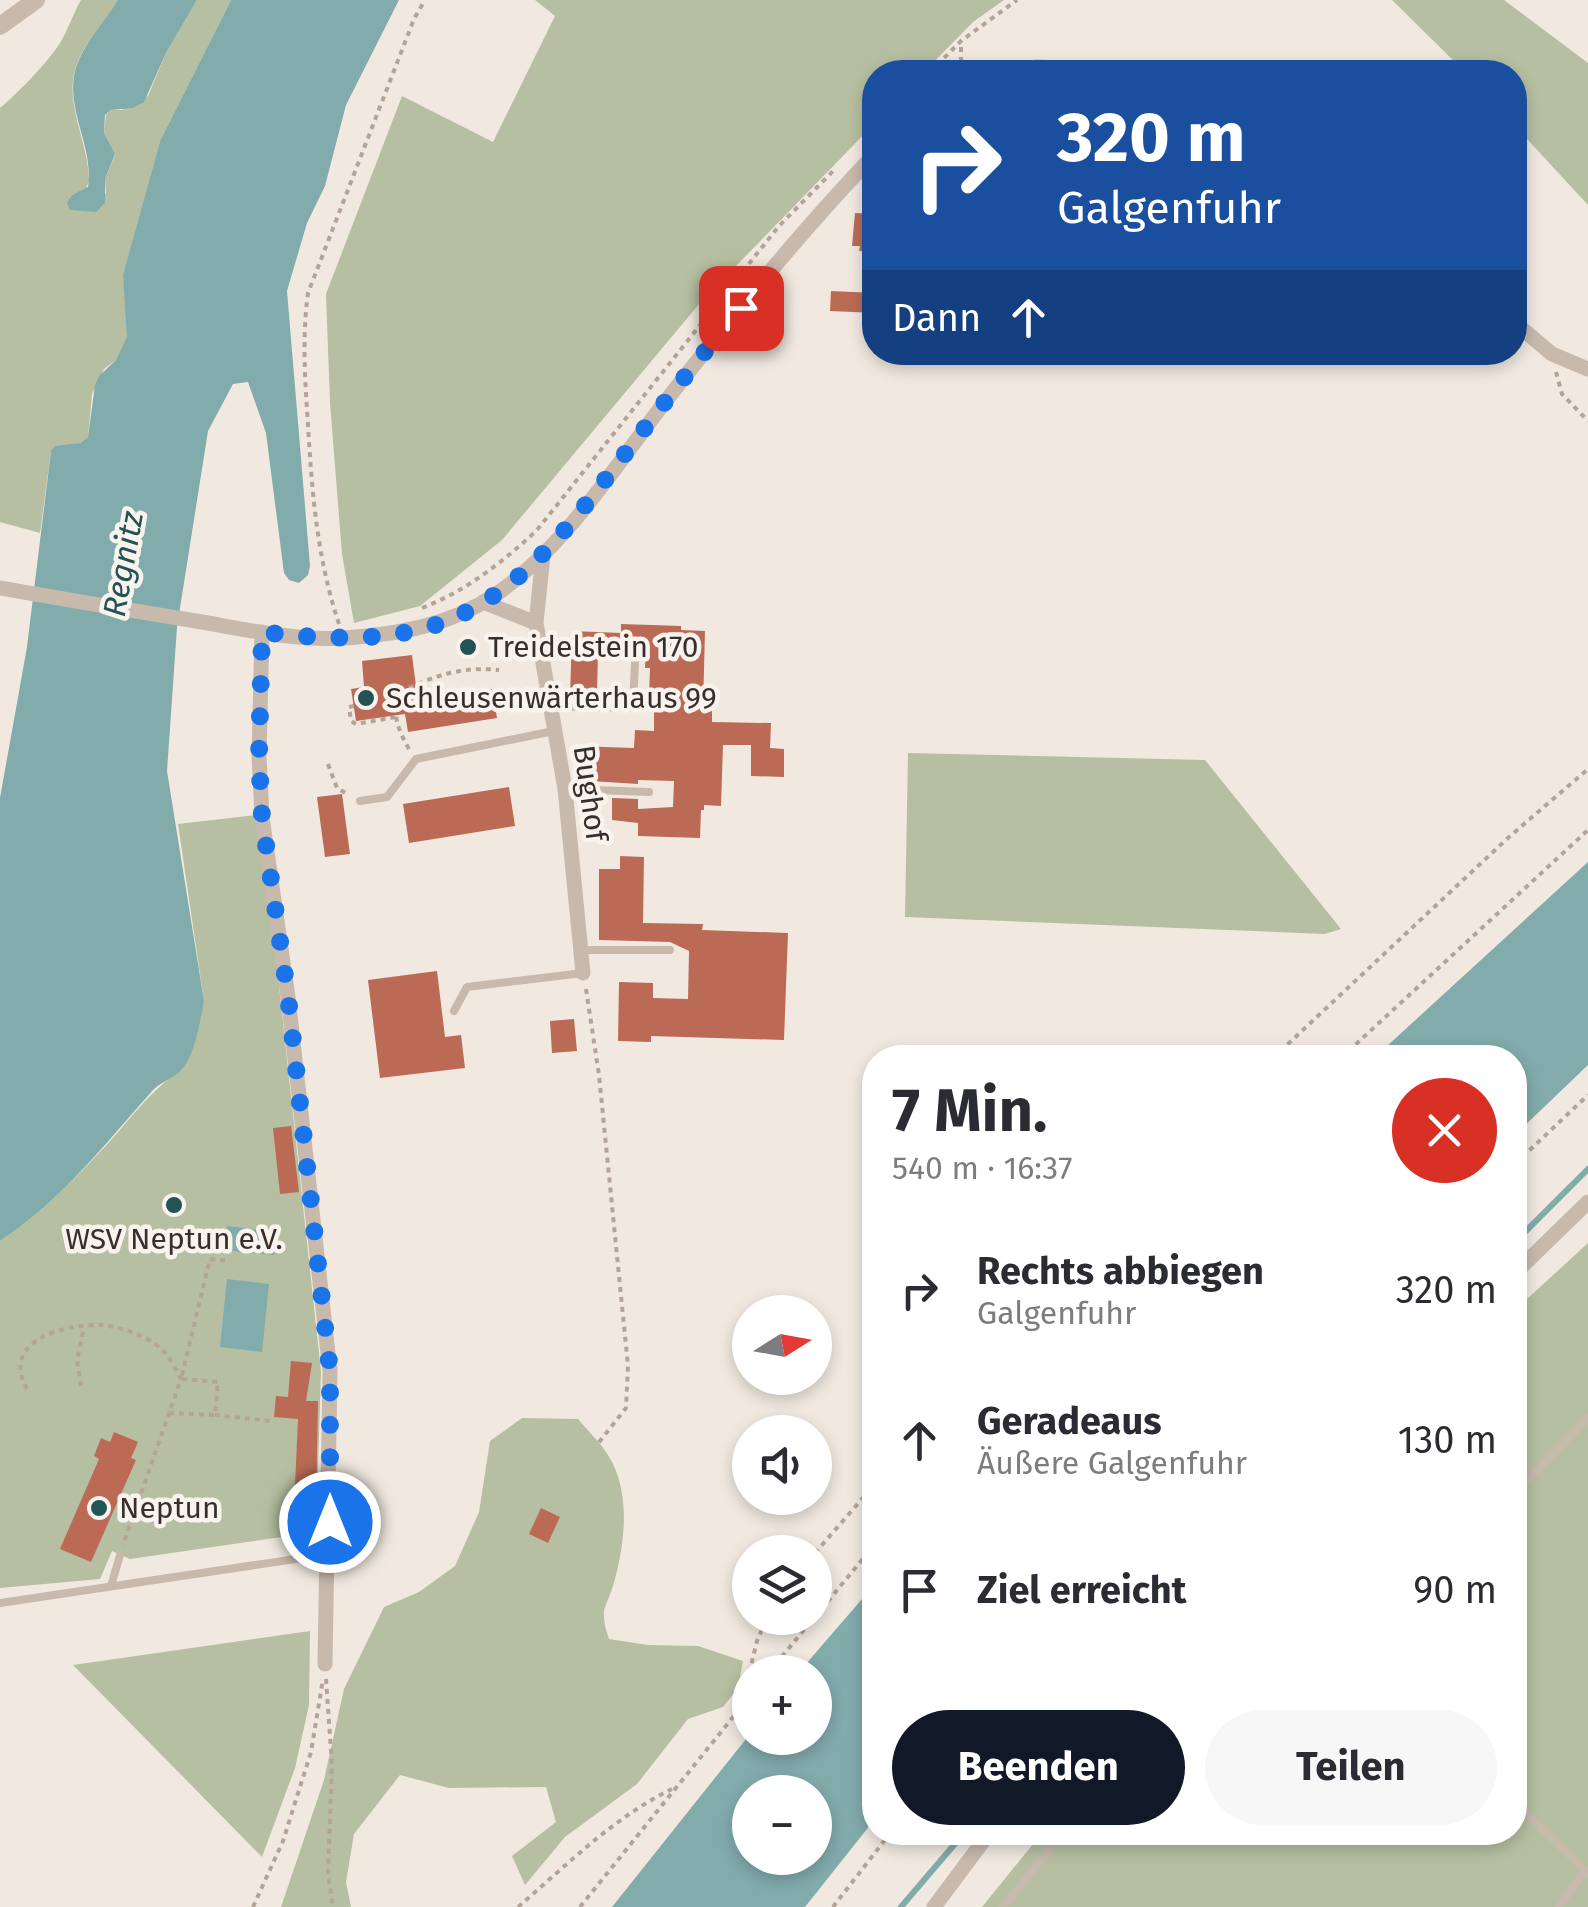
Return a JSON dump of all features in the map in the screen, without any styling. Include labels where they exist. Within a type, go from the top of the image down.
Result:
[{"type":"street","points":[[0,26],[36,0]]},
{"type":"street","points":[[0,588],[262,632],[340,638],[443,622],[484,602],[543,555],[700,358],[862,168]]},
{"type":"street","points":[[1527,333],[1552,354],[1588,369]]},
{"type":"street","name":"Bughof","points":[[543,555],[536,623],[565,789],[584,973]]},
{"type":"street","points":[[484,602],[536,623]]},
{"type":"street","points":[[262,632],[262,817],[288,996],[330,1371],[326,1664]]},
{"type":"street","points":[[1527,1260],[1588,1202]]},
{"type":"street","points":[[934,1907],[980,1845]]},
{"type":"lane","points":[[550,706],[629,708],[633,704],[635,663]]},
{"type":"lane","points":[[360,802],[387,797],[416,759],[554,731]]},
{"type":"lane","points":[[565,789],[649,792]]},
{"type":"lane","points":[[580,950],[670,950]]},
{"type":"lane","points":[[454,1010],[466,987],[584,973]]},
{"type":"lane","points":[[1527,1481],[1588,1418]]},
{"type":"lane","points":[[111,1586],[120,1554]]},
{"type":"lane","points":[[0,1602],[329,1554]]},
{"type":"lane","points":[[1527,1813],[1587,1870],[1558,1907]]},
{"type":"lane","points":[[1003,1907],[1053,1845]]},
{"type":"path","points":[[340,638],[313,515],[302,336],[308,293],[414,18],[426,0]]},
{"type":"path","points":[[942,60],[1017,0]]},
{"type":"path","points":[[961,41],[961,60]]},
{"type":"path","points":[[408,612],[438,602],[468,585],[503,562],[537,530],[779,226],[848,156]]},
{"type":"path","points":[[1552,354],[1562,394],[1588,422]]},
{"type":"path","points":[[416,759],[399,732],[394,705],[400,692],[436,675],[469,667],[499,670]]},
{"type":"path","points":[[354,706],[349,708],[351,721],[356,724],[396,718]]},
{"type":"path","points":[[328,764],[330,777],[338,788],[360,802]]},
{"type":"path","points":[[1287,1045],[1495,850],[1588,770]]},
{"type":"path","points":[[1355,1045],[1588,830]]},
{"type":"path","points":[[584,973],[599,1075],[628,1366],[626,1408],[596,1446]]},
{"type":"path","points":[[1527,1152],[1588,1094]]},
{"type":"path","points":[[120,1554],[181,1380],[210,1259],[229,1261]]},
{"type":"path","points":[[27,1389],[18,1373],[20,1358],[30,1344],[49,1333],[104,1324],[158,1344],[181,1380]]},
{"type":"path","points":[[81,1386],[77,1360],[84,1327]]},
{"type":"path","points":[[181,1380],[218,1382],[216,1415]]},
{"type":"path","points":[[169,1413],[270,1421]]},
{"type":"path","points":[[831,1535],[862,1499]]},
{"type":"path","points":[[832,1596],[862,1560]]},
{"type":"path","points":[[783,1655],[800,1635]]},
{"type":"path","points":[[253,1907],[282,1841],[311,1752],[326,1664]]},
{"type":"path","points":[[326,1664],[332,1764],[328,1875],[332,1907]]},
{"type":"path","points":[[580,1907],[732,1717]]},
{"type":"path","points":[[518,1907],[632,1812],[674,1788]]},
{"type":"path","points":[[832,1907],[881,1845]]},
{"type":"green space","points":[[81,0],[118,0],[87,44],[74,74],[73,100],[89,181],[85,191],[72,195],[106,194],[105,179],[115,155],[104,133],[106,115],[148,96],[166,53],[197,0],[231,0],[160,141],[123,276],[129,330],[125,345],[116,360],[104,369],[92,394],[88,437],[51,451],[40,533],[0,522],[0,108],[55,51]]},
{"type":"green space","points":[[535,0],[1004,0],[973,22],[936,60],[862,60],[862,136],[700,303],[502,540],[420,606],[354,623],[342,554],[326,294],[402,96],[493,142],[555,16]]},
{"type":"green space","points":[[1392,0],[1504,0],[1588,63],[1588,205],[1527,139],[1527,60],[1453,60]]},
{"type":"green space","points":[[908,753],[1205,760],[1341,929],[1325,934],[905,917]]},
{"type":"green space","name":"WSV Neptun e.V.","points":[[256,815],[272,922],[321,1371],[316,1532],[130,1559],[112,1551],[100,1579],[0,1588],[0,1241],[53,1200],[149,1097],[183,1069],[204,1001],[178,824]]},
{"type":"green space","points":[[1588,1243],[1588,1907],[982,1907],[1032,1845],[1527,1845],[1527,1299]]},
{"type":"green space","points":[[522,1418],[578,1419],[605,1450],[623,1500],[619,1564],[604,1613],[609,1639],[698,1646],[732,1657],[732,1696],[723,1707],[688,1719],[637,1784],[565,1837],[525,1885],[512,1856],[556,1822],[546,1787],[449,1788],[400,1775],[354,1834],[346,1882],[351,1907],[281,1907],[324,1780],[344,1689],[384,1607],[419,1592],[455,1566],[479,1512],[490,1441]]},
{"type":"green space","points":[[310,1631],[309,1705],[295,1768],[262,1857],[73,1665]]},
{"type":"water","points":[[118,0],[197,0],[166,53],[144,102],[105,115],[104,133],[115,154],[105,179],[105,203],[96,212],[70,210],[67,203],[72,195],[88,187],[89,173],[74,104],[74,76],[86,46]]},
{"type":"water","name":"Regnitz","points":[[231,0],[399,0],[346,105],[325,186],[307,223],[287,291],[310,566],[308,575],[299,583],[289,580],[284,573],[266,433],[248,382],[233,384],[208,431],[177,627],[167,771],[204,1001],[197,1035],[181,1070],[153,1090],[63,1190],[0,1241],[0,798],[27,647],[51,451],[55,446],[80,443],[88,437],[95,385],[116,360],[127,337],[123,275],[160,141]]},
{"type":"water","points":[[1588,862],[1588,1065],[1527,1123],[1527,1045],[1388,1045]]},
{"type":"water","points":[[227,1226],[277,1232],[274,1255],[224,1250]]},
{"type":"water","points":[[227,1279],[269,1284],[262,1352],[220,1347]]},
{"type":"water","points":[[862,1599],[862,1835],[832,1873],[832,1775],[732,1775],[732,1875],[830,1875],[805,1907],[612,1907],[733,1755],[832,1755],[832,1655],[814,1655]]},
{"type":"building","points":[[855,213],[862,213],[862,251],[860,246],[852,246]]},
{"type":"building","points":[[831,291],[862,292],[862,312],[830,311]]},
{"type":"building","points":[[621,624],[705,631],[703,708],[712,709],[712,722],[771,723],[770,748],[784,749],[784,777],[751,776],[751,745],[723,745],[721,806],[704,805],[700,838],[638,836],[638,823],[612,820],[612,798],[638,799],[638,809],[673,807],[674,781],[638,780],[638,784],[575,780],[576,746],[634,748],[635,730],[654,731],[654,697],[649,696],[646,648],[598,646],[597,699],[570,698],[572,631],[621,633]]},
{"type":"building","points":[[412,655],[418,701],[492,689],[497,718],[408,732],[405,714],[356,721],[351,689],[364,687],[362,661]]},
{"type":"building","points":[[509,787],[515,826],[409,843],[403,804]]},
{"type":"building","points":[[342,794],[350,854],[325,857],[317,797]]},
{"type":"building","points":[[620,856],[644,857],[643,923],[703,924],[702,930],[788,933],[784,1040],[651,1036],[651,1042],[618,1041],[619,982],[653,983],[653,998],[688,999],[689,951],[670,942],[599,940],[599,869],[620,869]]},
{"type":"building","points":[[437,971],[445,1037],[461,1035],[465,1068],[380,1078],[368,980]]},
{"type":"building","points":[[574,1019],[577,1051],[552,1053],[550,1021]]},
{"type":"building","points":[[291,1126],[299,1192],[280,1194],[273,1128]]},
{"type":"building","points":[[291,1361],[312,1363],[306,1401],[318,1401],[316,1507],[294,1507],[298,1419],[274,1417],[276,1396],[288,1397]]},
{"type":"building","points":[[114,1432],[138,1442],[131,1458],[136,1460],[91,1562],[60,1549],[99,1459],[94,1456],[101,1438],[110,1442]]},
{"type":"building","points":[[541,1508],[560,1517],[548,1543],[529,1534]]},
{"type":"waterway","points":[[1527,1230],[1588,1169]]},
{"type":"waterway","points":[[901,1907],[954,1845]]},
{"type":"place","name":"Treidelstein 170","points":[[468,647]]},
{"type":"place","name":"Schleusenwärterhaus 99","points":[[366,698]]},
{"type":"place","name":"WSV Neptun e.V.","points":[[174,1205]]},
{"type":"place","name":"Neptun","points":[[99,1508]]},
{"type":"route","points":[[330,1522],[330,1371],[288,996],[262,817],[262,632],[340,638],[410,630],[443,622],[497,593],[555,542],[741,308]]}]
